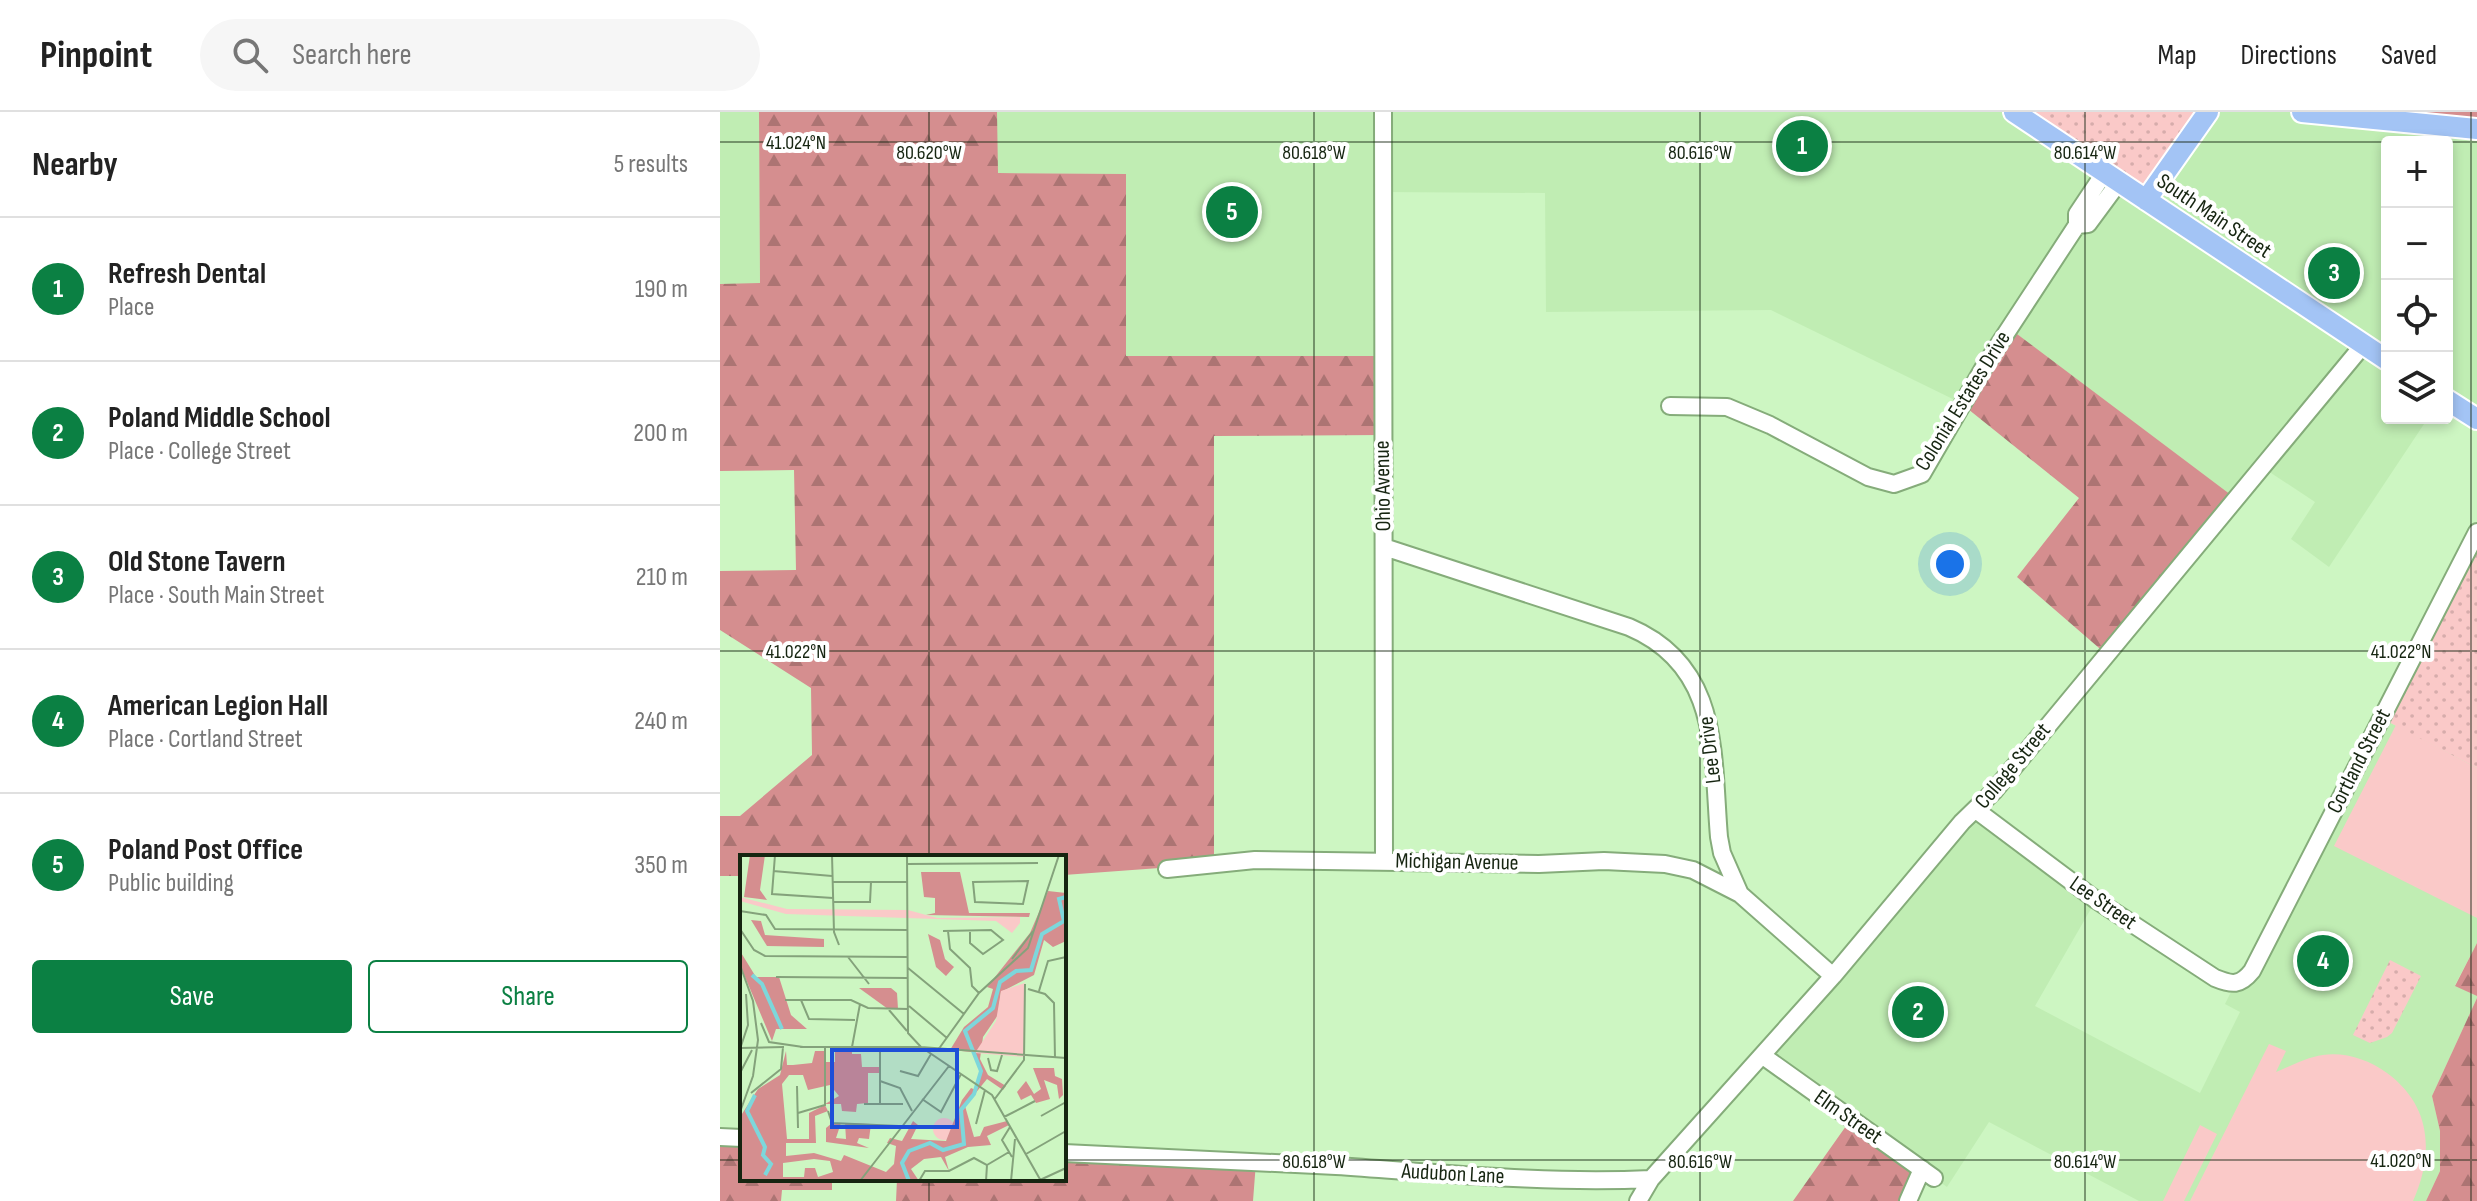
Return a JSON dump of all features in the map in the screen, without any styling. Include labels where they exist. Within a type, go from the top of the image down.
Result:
[{"type":"main road","name":"South Main Street","points":[[2014,112],[2381,356]]},
{"type":"main road","points":[[2146,200],[2208,112]]},
{"type":"main road","points":[[2302,112],[2477,129]]},
{"type":"main road","points":[[2453,404],[2477,419]]},
{"type":"street","name":"Ohio Avenue","points":[[1383,112],[1384,861]]},
{"type":"street","name":"Colonial Estates Drive","points":[[1670,406],[1727,407],[1770,425],[1868,477],[1894,484],[1922,474],[1984,367],[2077,225],[2077,214],[2112,177]]},
{"type":"street","name":"College Street","points":[[1638,1201],[1651,1179],[1763,1056],[1962,822],[1976,810],[2364,344]]},
{"type":"street","name":"Cortland Street","points":[[2235,984],[2252,971],[2477,532]]},
{"type":"street","name":"Lee Drive","points":[[1384,547],[1629,627],[1652,638],[1671,653],[1692,678],[1705,708],[1722,853],[1740,894],[1833,976]]},
{"type":"street","name":"Lee Street","points":[[1976,810],[2096,900],[2215,978],[2235,984]]},
{"type":"street","name":"Michigan Avenue","points":[[1167,869],[1255,860],[1539,864],[1604,861],[1665,864],[1693,870],[1740,894]]},
{"type":"street","name":"Elm Street","points":[[1763,1056],[1928,1174],[1908,1201]]},
{"type":"street","points":[[720,1137],[740,1138]]},
{"type":"street","name":"Audubon Lane","points":[[1066,1153],[1340,1166],[1453,1176],[1651,1179]]},
{"type":"shaded area","points":[[720,112],[759,112],[760,284],[720,284]]},
{"type":"shaded area","points":[[997,112],[2302,112],[2477,129],[2477,419],[2453,404],[2453,136],[2381,136],[2381,424],[2424,424],[2329,567],[2291,539],[2315,502],[2262,467],[2235,498],[1963,404],[1771,310],[1546,312],[1545,193],[1382,192],[1382,356],[1125,356],[1126,174],[997,173]]},
{"type":"shaded area","points":[[2014,112],[2208,112],[2146,200]]},
{"type":"shaded area","points":[[2477,532],[2477,768],[2381,718]]},
{"type":"shaded area","points":[[2381,718],[2477,768],[2477,943],[2455,985],[2477,998],[2432,1096],[2440,1131],[2440,1171],[2426,1201],[2139,1201],[1989,1122],[1947,1187],[1763,1056],[1976,810],[2096,900],[2035,1006],[2200,1093],[2240,1012],[2225,1004],[2235,984],[2240,982]]},
{"type":"shaded area","points":[[2396,725],[2477,768],[2477,918],[2334,846]]},
{"type":"shaded area","points":[[2390,960],[2421,976],[2392,1033],[2370,1043],[2353,1035]]},
{"type":"shaded area","points":[[2269,1044],[2286,1051],[2276,1072],[2311,1058],[2340,1055],[2373,1064],[2402,1086],[2421,1116],[2425,1132],[2424,1166],[2413,1201],[2190,1201]]},
{"type":"shaded area","points":[[2200,1125],[2217,1134],[2184,1201],[2163,1201]]},
{"type":"green space","points":[[759,112],[997,112],[998,173],[1126,174],[1126,356],[1382,356],[1382,435],[1214,436],[1214,864],[1066,875],[1066,855],[740,855],[740,876],[720,876],[720,816],[740,816],[812,755],[811,688],[720,630],[720,571],[796,570],[794,470],[720,471],[720,284],[760,283]]},
{"type":"green space","points":[[2385,112],[2477,112],[2477,129]]},
{"type":"green space","points":[[2009,328],[2235,498],[2106,654],[2017,577],[2079,498],[1963,405]]},
{"type":"green space","points":[[2477,943],[2477,996],[2455,986]]},
{"type":"green space","points":[[2477,998],[2477,1201],[2426,1201],[2440,1171],[2440,1131],[2432,1096]]},
{"type":"green space","points":[[1851,1119],[1922,1169],[1908,1201],[1793,1201]]},
{"type":"green space","points":[[720,1137],[740,1138],[740,1181],[832,1181],[832,1190],[782,1190],[781,1201],[720,1201]]},
{"type":"green space","points":[[1066,1153],[1256,1162],[1253,1201],[896,1201],[897,1181],[1066,1181]]},
{"type":"place","name":"Refresh Dental","points":[[1802,146]]},
{"type":"place","name":"Poland Post Office","points":[[1232,212]]},
{"type":"place","name":"Old Stone Tavern","points":[[2334,273]]},
{"type":"place","name":"American Legion Hall","points":[[2323,961]]},
{"type":"place","name":"Poland Middle School","points":[[1918,1012]]}]
